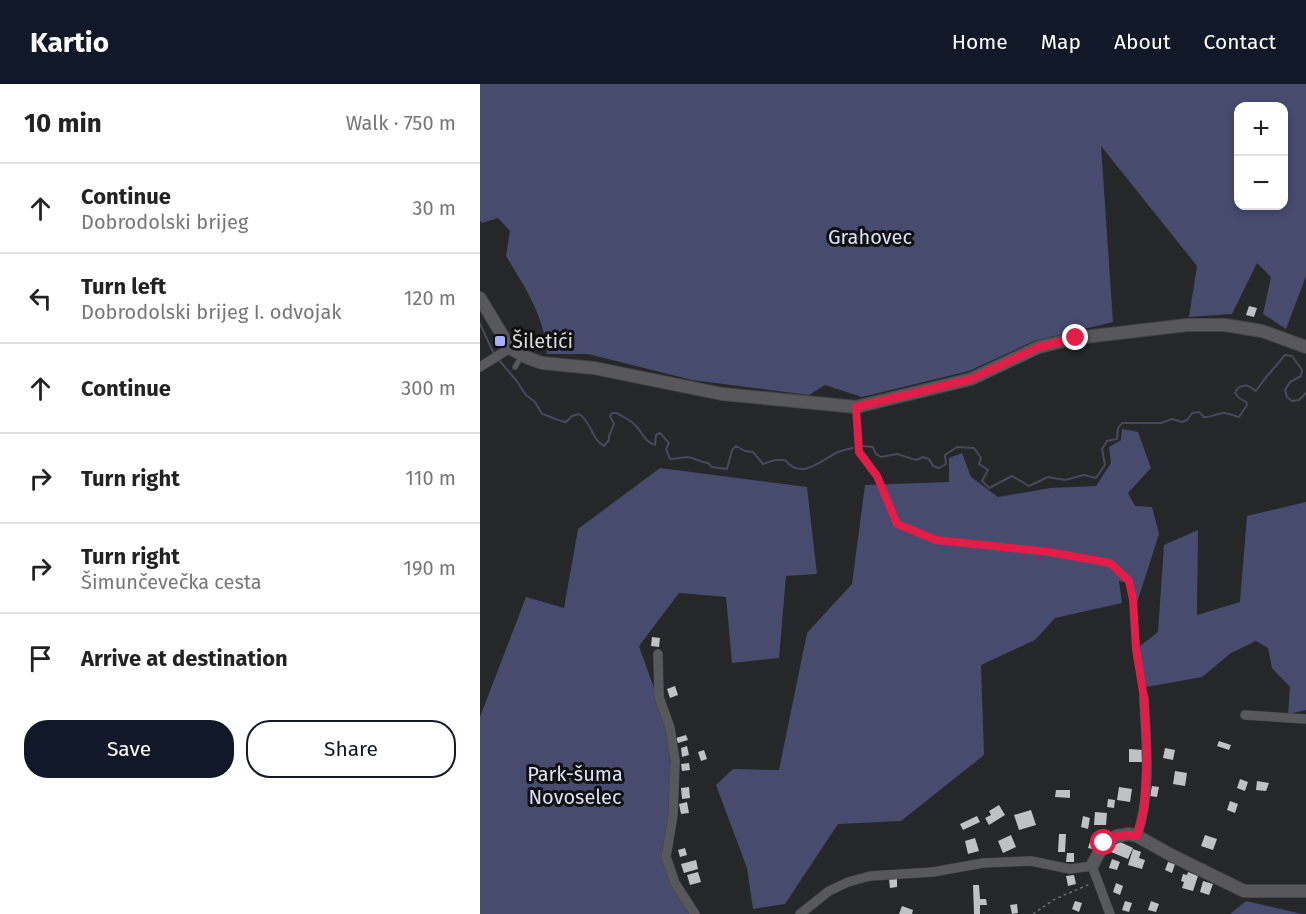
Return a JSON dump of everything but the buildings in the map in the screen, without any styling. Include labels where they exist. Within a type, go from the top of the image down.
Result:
[{"type":"street","points":[[480,298],[506,351],[542,363],[594,368],[722,394],[856,407],[971,379],[1039,347],[1076,338],[1187,325],[1225,325],[1262,331],[1306,347]]},
{"type":"street","points":[[480,367],[506,351]]},
{"type":"street","points":[[658,654],[659,698],[670,728],[675,761],[673,815],[666,857],[678,890],[695,914]]},
{"type":"street","points":[[1137,836],[1144,809],[1147,777],[1144,698]]},
{"type":"street","points":[[1245,714],[1306,719]]},
{"type":"street","points":[[1110,914],[1092,866],[1104,843],[1109,839],[1129,834],[1245,891],[1306,891]]},
{"type":"street","points":[[800,914],[829,891],[848,882],[870,876],[933,872],[983,863],[1031,861],[1070,869],[1092,866]]},
{"type":"lane","points":[[514,368],[522,356]]},
{"type":"path","points":[[856,407],[859,452],[877,476],[897,524],[936,540],[1049,552],[1110,563],[1129,581],[1144,698]]},
{"type":"path","points":[[1033,914],[1055,899],[1097,882]]},
{"type":"green space","name":"Grahovec","points":[[480,84],[1306,84],[1306,276],[1286,329],[1263,314],[1271,277],[1257,263],[1232,314],[1189,317],[1197,266],[1101,146],[1113,322],[1034,341],[969,371],[862,397],[825,385],[809,395],[692,380],[588,354],[547,354],[538,315],[506,256],[510,231],[498,218],[482,223],[480,221]]},
{"type":"green space","points":[[1122,429],[1138,432],[1151,468],[1128,493],[1135,506],[1152,507],[1159,534],[1135,609],[1129,583],[1119,581],[1122,603],[1055,618],[1035,640],[981,665],[984,755],[901,821],[838,824],[785,904],[753,909],[747,868],[716,785],[733,769],[779,770],[807,633],[852,584],[865,485],[949,482],[949,458],[962,453],[971,477],[998,497],[1050,488],[1096,486],[1111,463],[1109,447],[1121,440]]},
{"type":"green space","name":"Park-šuma Novoselec","points":[[660,468],[807,487],[817,574],[786,576],[779,658],[732,663],[726,597],[679,593],[639,646],[668,728],[672,803],[663,850],[670,882],[693,914],[480,914],[480,717],[526,597],[564,608],[578,529]]},
{"type":"green space","points":[[1306,502],[1306,710],[1288,714],[1290,687],[1272,668],[1268,648],[1256,641],[1231,653],[1202,677],[1146,687],[1135,650],[1158,632],[1164,545],[1198,530],[1197,615],[1240,602],[1247,516]]},
{"type":"green space","points":[[1246,901],[1302,914],[1230,914]]},
{"type":"waterway","points":[[480,324],[494,354]]},
{"type":"waterway","points":[[862,446],[873,447],[876,454],[881,457],[897,454],[916,460],[923,457],[939,468],[946,464],[945,455],[957,447],[974,448],[981,458],[979,464],[988,470],[982,481],[989,488],[1012,476],[1029,486],[1048,477],[1065,480],[1084,475],[1096,478],[1105,465],[1102,449],[1107,441],[1117,439],[1118,428],[1122,423],[1161,423],[1172,419],[1182,422],[1187,420],[1192,413],[1199,412],[1204,417],[1224,413],[1239,417],[1247,405],[1235,393],[1238,388],[1246,385],[1256,391],[1285,355],[1292,356],[1302,370],[1301,376],[1290,382],[1285,390],[1287,397],[1292,401],[1299,400],[1306,393]]},
{"type":"waterway","points":[[498,359],[526,395],[535,402],[542,414],[566,422],[572,416],[579,414],[587,421],[596,439],[604,446],[609,440],[614,424],[610,416],[612,413],[617,413],[632,422],[651,444],[655,445],[656,435],[660,433],[669,443],[666,449],[670,459],[689,457],[708,463],[712,467],[727,469],[732,450],[736,446],[753,452],[763,464],[785,460],[798,469],[812,467],[838,452],[853,448]]},
{"type":"place","name":"Šiletići","points":[[500,341]]},
{"type":"route","points":[[1076,338],[1039,347],[971,379],[856,407],[859,452],[877,476],[897,524],[936,540],[1090,558],[1110,563],[1129,581],[1144,698],[1147,777],[1144,809],[1137,836],[1129,834],[1117,836],[1104,843]]}]
